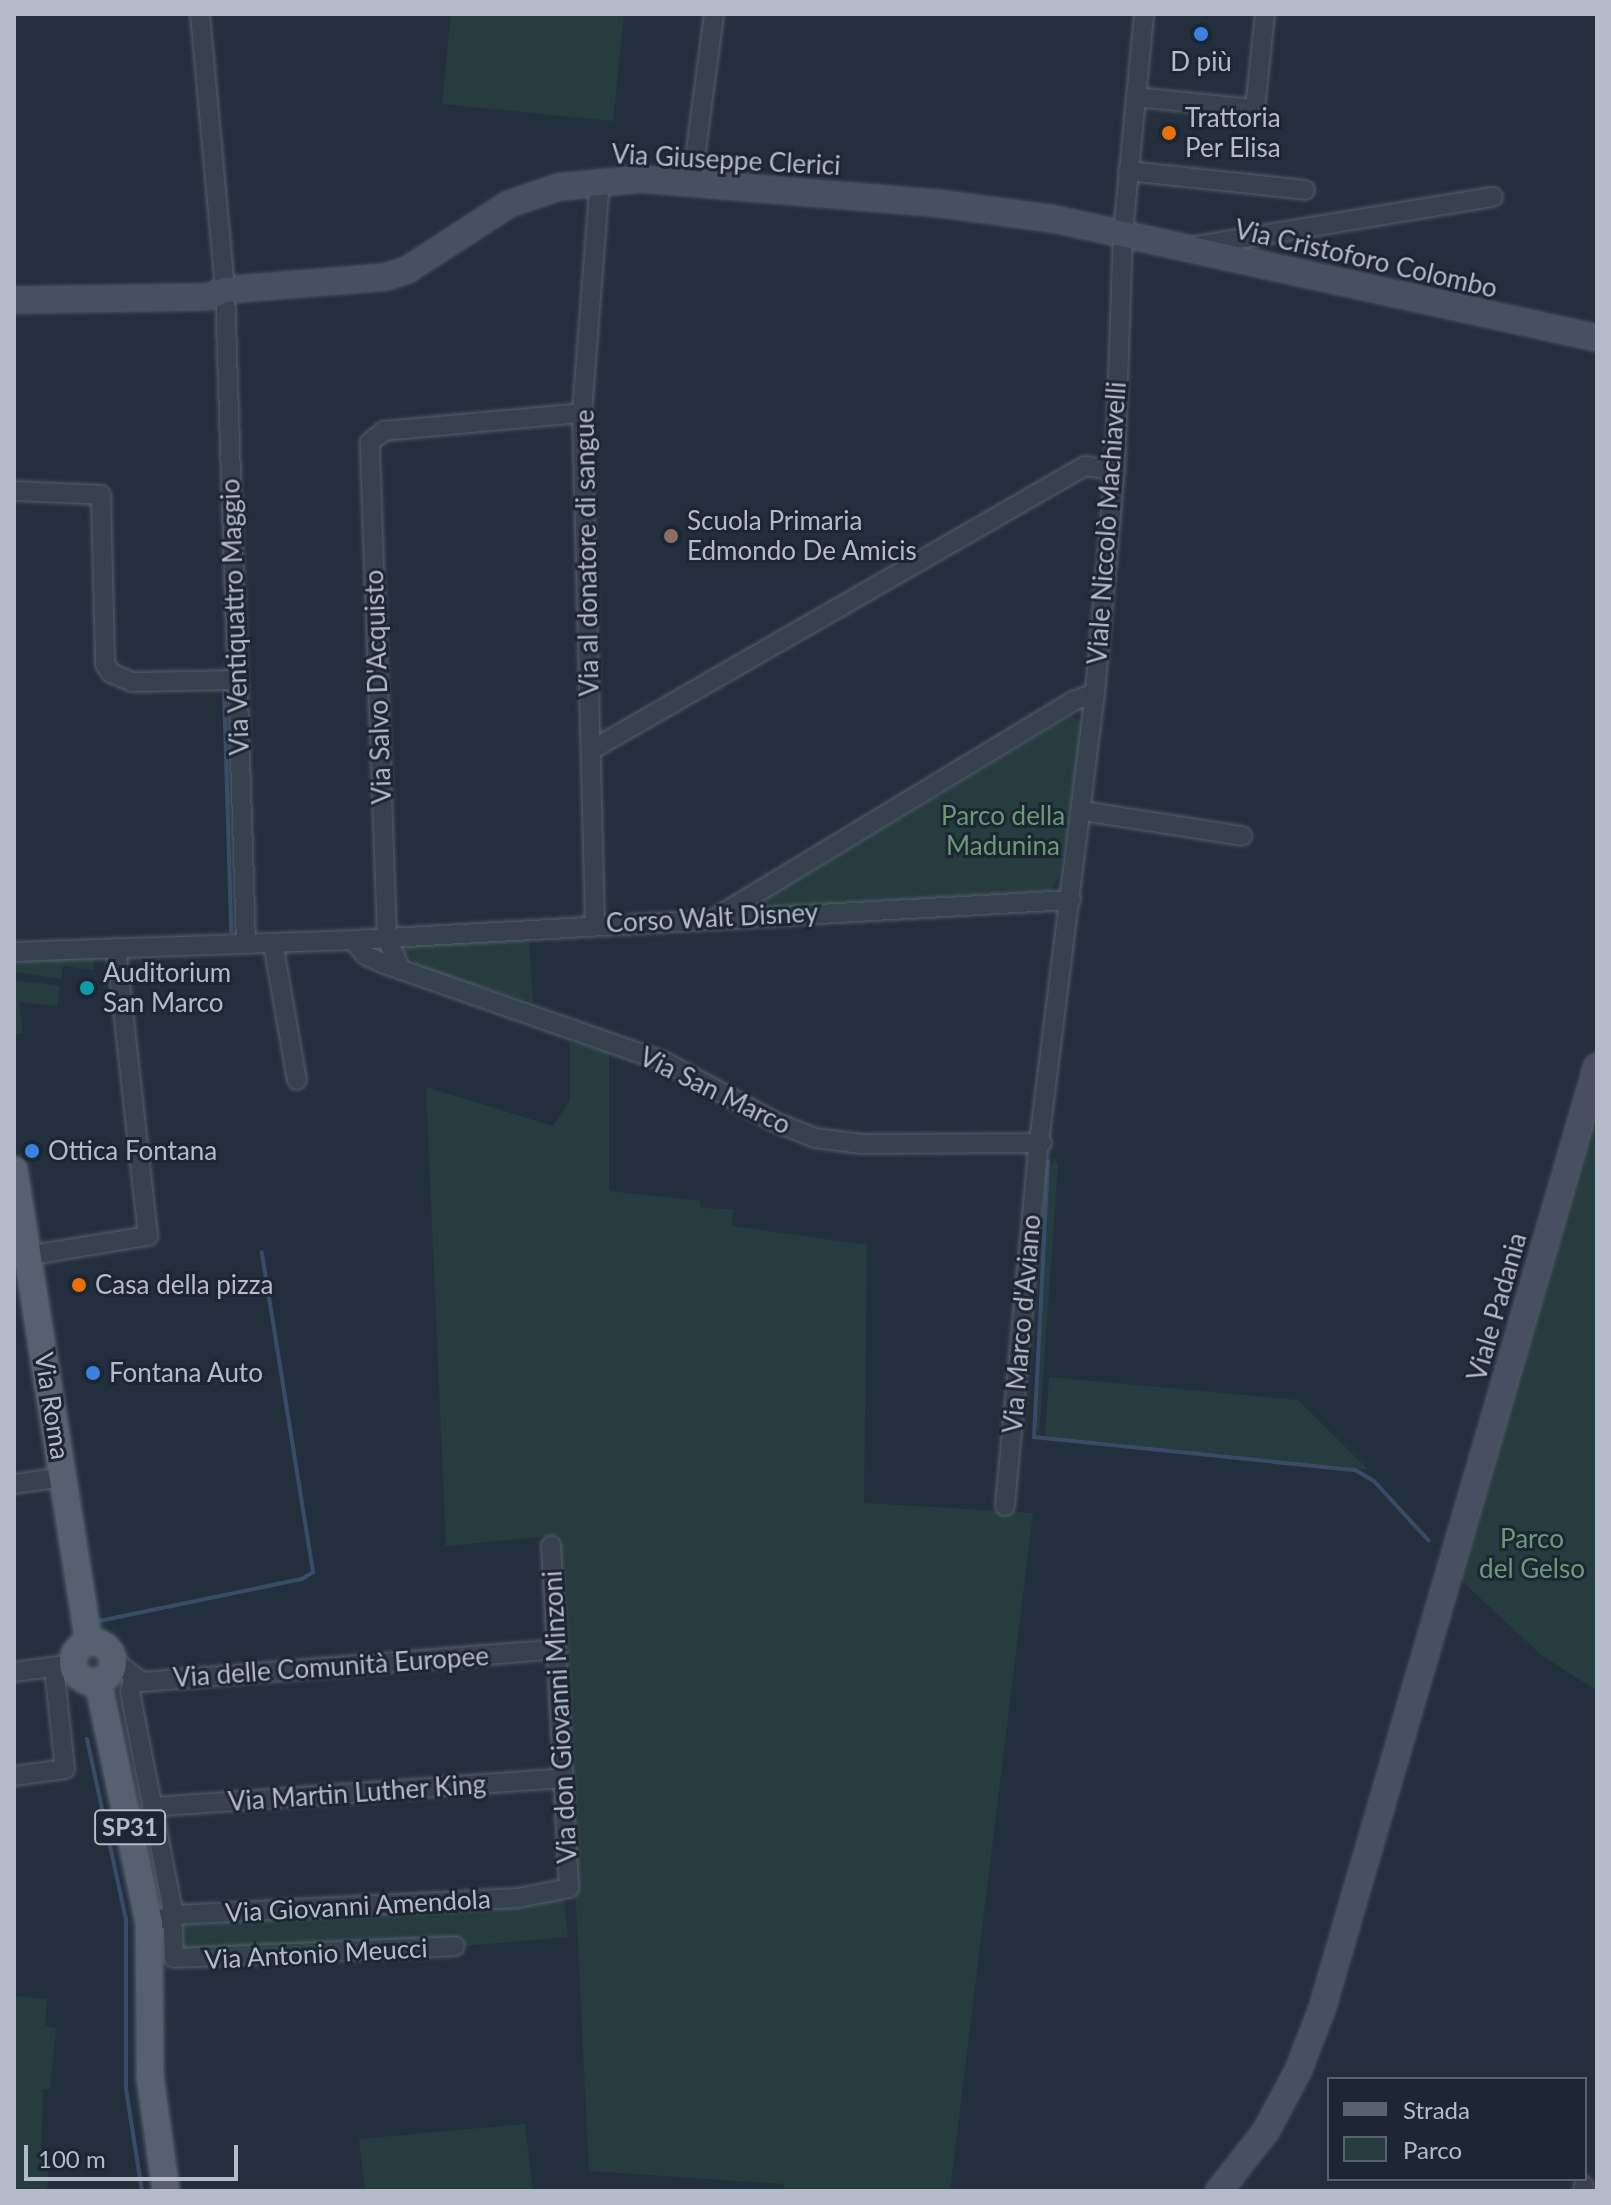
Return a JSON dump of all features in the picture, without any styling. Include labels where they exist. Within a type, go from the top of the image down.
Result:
[{"type":"main road","name":"Via Roma","points":[[14,1170],[89,1642]]},
{"type":"main road","points":[[89,1642],[108,1648],[106,1671],[84,1680],[63,1665],[89,1642]]},
{"type":"main road","name":"SP31","points":[[106,1671],[160,1919],[148,1975],[150,2076],[166,2191]]},
{"type":"street","name":"Via Ventiquattro Maggio","points":[[200,14],[225,290],[246,944]]},
{"type":"street","points":[[692,181],[714,14]]},
{"type":"street","name":"Viale Niccolò Machiavelli","points":[[1042,1143],[1095,693],[1115,471],[1123,233],[1144,14]]},
{"type":"street","points":[[1136,97],[1255,109],[1264,23]]},
{"type":"street","points":[[1128,171],[1305,190]]},
{"type":"street","name":"Via Giuseppe Clerici","points":[[14,300],[208,297],[225,290],[386,277],[407,270],[509,204],[600,180],[692,181],[943,204],[1123,233]]},
{"type":"street","name":"Via al donatore di sangue","points":[[595,925],[593,749],[582,413],[600,180]]},
{"type":"street","points":[[1187,248],[1493,197]]},
{"type":"street","name":"Via Cristoforo Colombo","points":[[1123,233],[1597,338]]},
{"type":"street","name":"Via Salvo D'Acquisto","points":[[387,938],[369,463],[373,438],[384,431],[582,413]]},
{"type":"street","points":[[593,749],[1085,466],[1115,471]]},
{"type":"street","points":[[14,491],[101,495],[105,664],[111,673],[132,682],[236,680]]},
{"type":"street","points":[[717,917],[1073,701],[1095,693]]},
{"type":"street","points":[[1083,811],[1242,836]]},
{"type":"street","name":"Corso Walt Disney","points":[[353,940],[717,917],[1071,900]]},
{"type":"street","points":[[387,938],[401,970]]},
{"type":"street","points":[[14,952],[353,940]]},
{"type":"street","name":"Via San Marco","points":[[353,940],[365,955],[401,970],[667,1063],[815,1138],[862,1144],[1042,1143]]},
{"type":"street","points":[[273,943],[297,1080]]},
{"type":"street","points":[[27,1256],[148,1236],[116,948]]},
{"type":"street","name":"Viale Padania","points":[[1219,2191],[1266,2131],[1317,2021],[1597,1066]]},
{"type":"street","name":"Via Marco d'Aviano","points":[[1005,1506],[1042,1143]]},
{"type":"street","points":[[14,1484],[63,1477]]},
{"type":"street","name":"Via don Giovanni Minzoni","points":[[551,1545],[569,1888]]},
{"type":"street","name":"Via delle Comunità Europee","points":[[133,1680],[557,1649]]},
{"type":"street","points":[[14,1672],[63,1665],[65,1769],[14,1776]]},
{"type":"street","points":[[106,1671],[133,1680],[130,1692],[152,1807],[160,1919]]},
{"type":"street","name":"Via Martin Luther King","points":[[152,1807],[563,1778]]},
{"type":"street","name":"Via Giovanni Amendola","points":[[160,1919],[518,1898],[569,1888]]},
{"type":"street","name":"Via Antonio Meucci","points":[[160,1919],[174,1958],[179,1962],[455,1946]]},
{"type":"green space","points":[[451,14],[624,14],[613,121],[442,104]]},
{"type":"green space","name":"Parco della Madunina","points":[[1071,716],[1084,722],[1059,877],[1050,891],[753,907]]},
{"type":"green space","points":[[529,938],[533,1002],[422,969],[404,952],[408,946]]},
{"type":"green space","points":[[93,956],[94,970],[63,966],[61,979],[14,972],[14,960]]},
{"type":"green space","points":[[14,980],[60,986],[57,1006],[19,1002],[23,1033],[14,1034]]},
{"type":"green space","points":[[570,1043],[609,1052],[609,1191],[700,1201],[701,1208],[733,1209],[732,1226],[867,1245],[864,1503],[1033,1513],[950,2191],[784,2191],[784,2184],[589,2171],[558,1535],[446,1546],[426,1087],[553,1126],[570,1100]]},
{"type":"green space","name":"Parco del Gelso","points":[[1597,1097],[1597,1691],[1540,1654],[1462,1581],[1463,1561]]},
{"type":"green space","points":[[1054,1158],[1058,1165],[1039,1436],[1034,1417],[1049,1171]]},
{"type":"green space","points":[[1049,1377],[1298,1400],[1369,1470],[1045,1436]]},
{"type":"green space","points":[[94,1648],[103,1652],[107,1661],[103,1670],[94,1674],[85,1670],[81,1661],[85,1652]]},
{"type":"green space","points":[[564,1899],[568,1937],[465,1946],[463,1939],[182,1954],[182,1925]]},
{"type":"green space","points":[[14,1996],[47,1999],[45,2026],[56,2028],[50,2089],[43,2089],[41,2160],[49,2161],[47,2191],[14,2191]]},
{"type":"green space","points":[[525,2124],[533,2191],[365,2191],[359,2139]]},
{"type":"waterway","points":[[224,690],[231,931]]},
{"type":"waterway","points":[[1048,1161],[1034,1437],[1355,1470],[1374,1481],[1429,1541]]},
{"type":"waterway","points":[[99,1621],[302,1579],[313,1572],[262,1252]]},
{"type":"waterway","points":[[87,1739],[126,1919],[126,2089],[142,2191]]},
{"type":"place","name":"D più","points":[[1201,34]]},
{"type":"place","name":"Trattoria Per Elisa","points":[[1169,133]]},
{"type":"place","name":"Scuola Primaria Edmondo De Amicis","points":[[671,536]]},
{"type":"place","name":"Auditorium San Marco","points":[[87,988]]},
{"type":"place","name":"Ottica Fontana","points":[[32,1151]]},
{"type":"place","name":"Casa della pizza","points":[[79,1285]]},
{"type":"place","name":"Fontana Auto","points":[[93,1373]]}]
